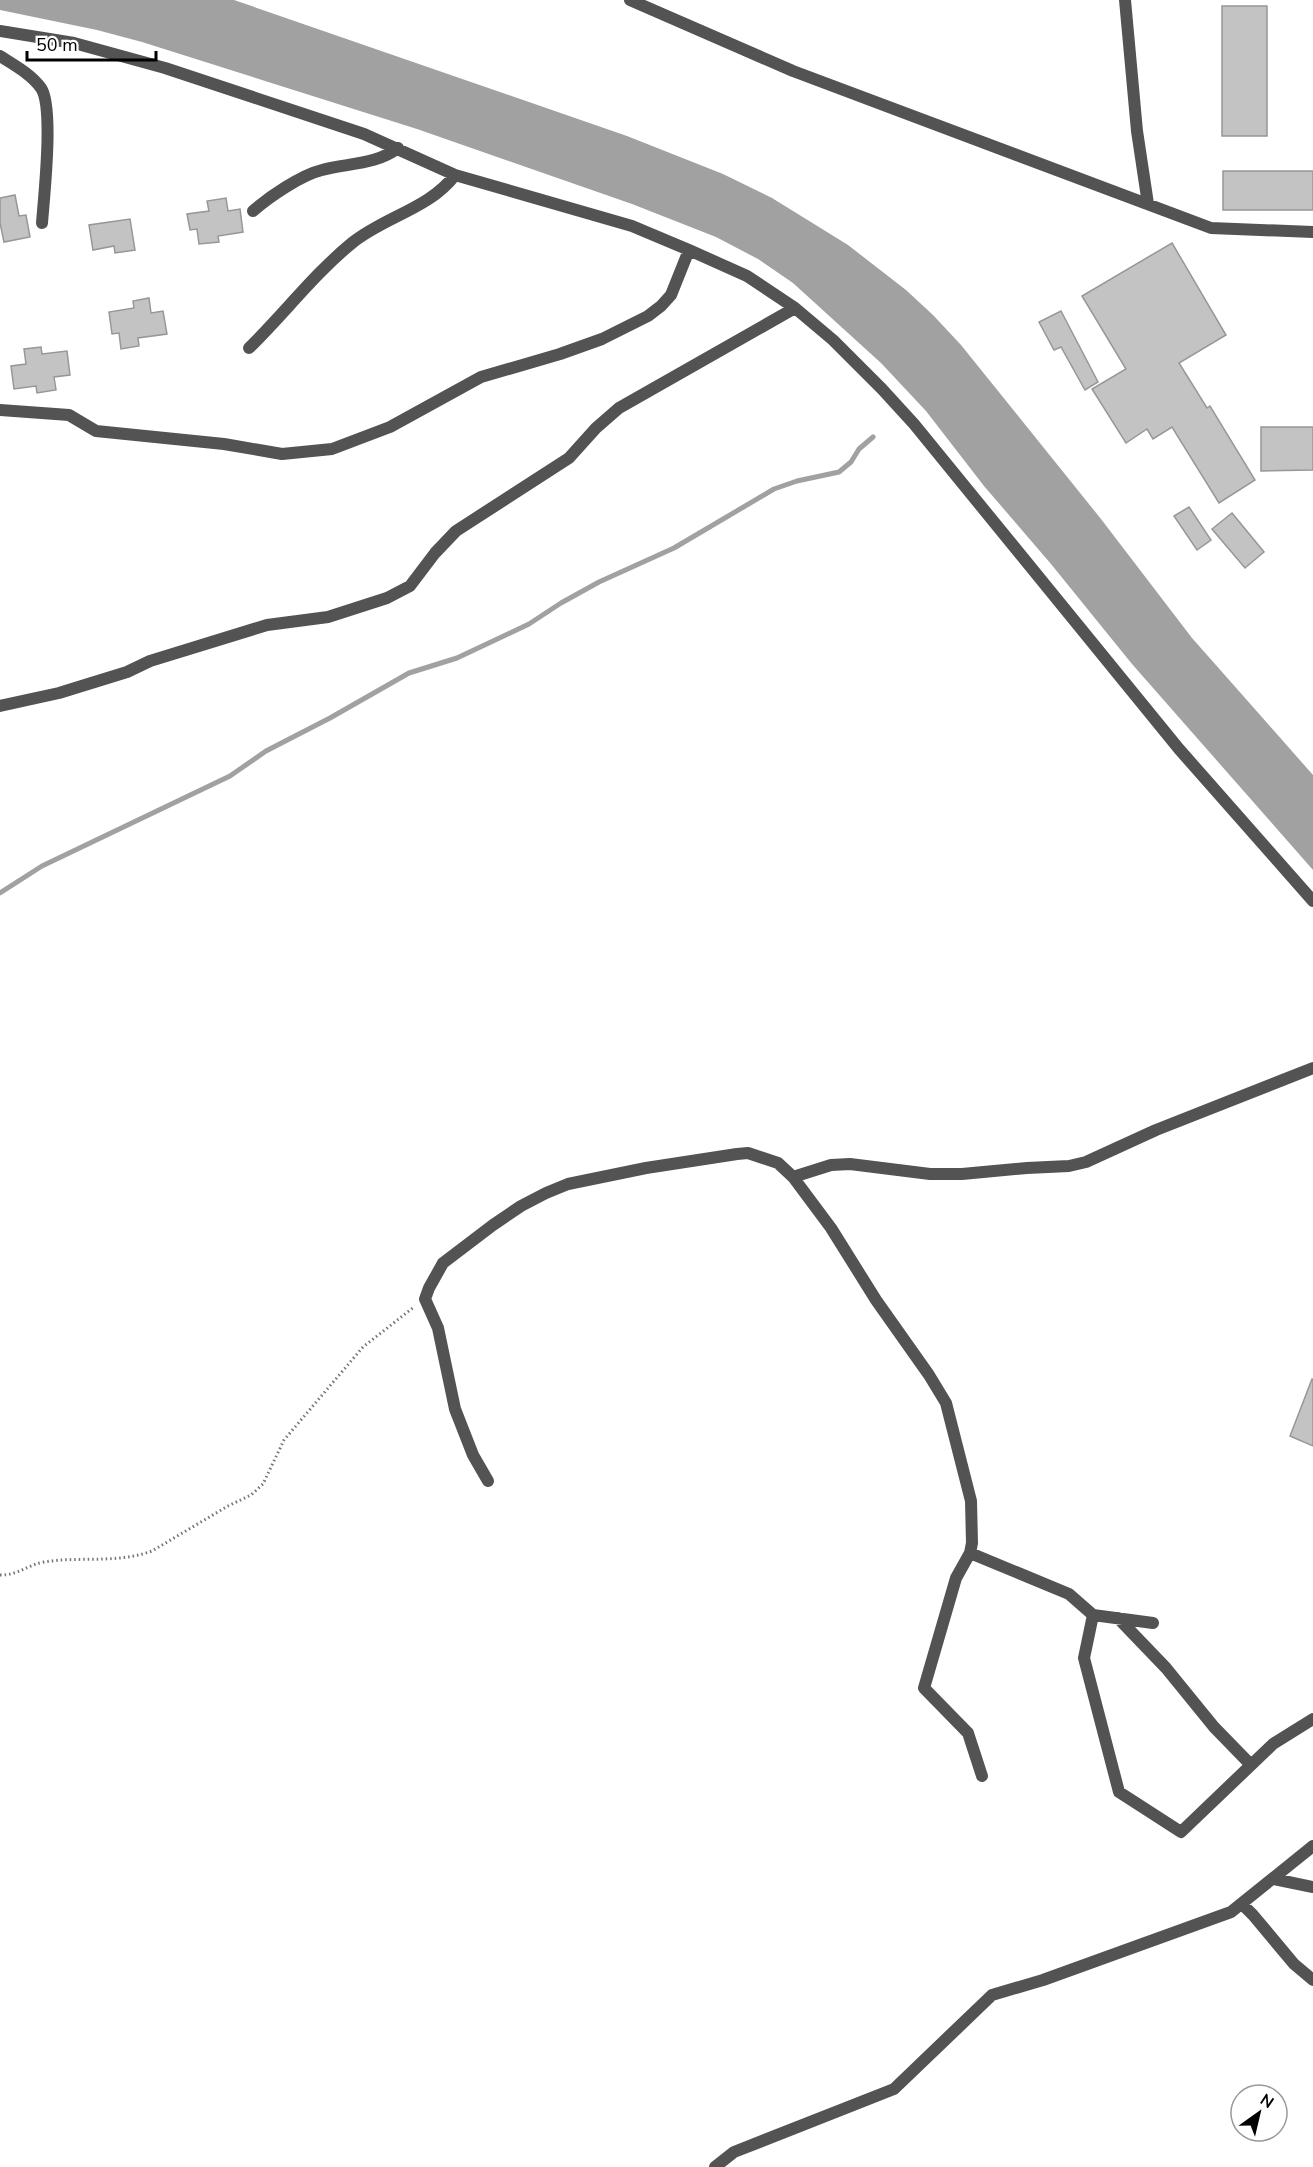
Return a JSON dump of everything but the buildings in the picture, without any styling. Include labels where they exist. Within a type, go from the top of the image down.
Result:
[{"type":"street","points":[[630,0],[793,71],[1211,228],[1313,232]]},
{"type":"street","points":[[1125,0],[1137,131],[1149,204]]},
{"type":"street","points":[[0,31],[74,43],[155,65],[364,134],[455,175],[632,226],[747,276],[795,308],[833,340],[914,424],[1179,749],[1313,901]]},
{"type":"street","points":[[0,56],[31,77],[42,88],[46,99],[42,223]]},
{"type":"street","points":[[254,211],[269,197],[319,171],[380,159],[398,148]]},
{"type":"street","points":[[249,348],[351,244],[377,225],[436,194],[455,175]]},
{"type":"street","points":[[0,410],[69,415],[96,431],[224,444],[282,454],[332,449],[390,427],[481,376],[560,354],[602,339],[648,316],[662,306],[671,295],[689,250]]},
{"type":"street","points":[[0,706],[59,693],[127,672],[150,661],[267,625],[328,617],[387,598],[410,586],[456,531],[569,458],[596,428],[619,408],[795,308]]},
{"type":"street","points":[[793,1178],[831,1165],[850,1164],[930,1173],[962,1174],[1069,1166],[1086,1162],[1156,1130],[1313,1068]]},
{"type":"street","points":[[488,1481],[473,1455],[455,1409],[438,1328],[425,1299],[429,1287],[444,1263],[493,1224],[521,1206],[568,1184],[656,1166],[748,1153],[778,1163],[793,1178],[831,1228],[876,1300],[946,1403],[971,1501],[973,1521],[970,1553],[956,1578],[924,1688],[968,1733],[982,1776]]},
{"type":"street","points":[[970,1553],[1069,1594],[1093,1615],[1154,1623]]},
{"type":"street","points":[[1093,1615],[1084,1658],[1119,1792],[1181,1832],[1273,1744],[1313,1719]]},
{"type":"street","points":[[1118,1618],[1166,1668],[1214,1727],[1251,1765]]},
{"type":"street","points":[[715,2167],[734,2152],[894,2089],[992,1995],[1043,1980],[1231,1912],[1313,1846]]},
{"type":"street","points":[[1274,1879],[1313,1887]]},
{"type":"street","points":[[1242,1904],[1294,1964],[1313,1980]]},
{"type":"path","points":[[0,1575],[16,1574],[30,1565],[62,1560],[124,1559],[139,1556],[152,1551],[250,1495],[263,1484],[284,1440],[326,1394],[363,1347],[425,1299]]},
{"type":"shaded area","points":[[0,0],[234,0],[627,136],[723,174],[772,198],[848,245],[906,290],[961,345],[1101,519],[1192,638],[1313,775],[1313,870],[1132,664],[984,486],[926,411],[881,363],[793,283],[758,259],[716,237],[632,204],[417,129],[142,42],[97,30],[0,10]]},
{"type":"waterway","points":[[0,893],[42,866],[230,776],[266,751],[409,673],[457,658],[529,624],[599,582],[674,548],[774,489],[797,481],[839,472],[873,437]]}]
